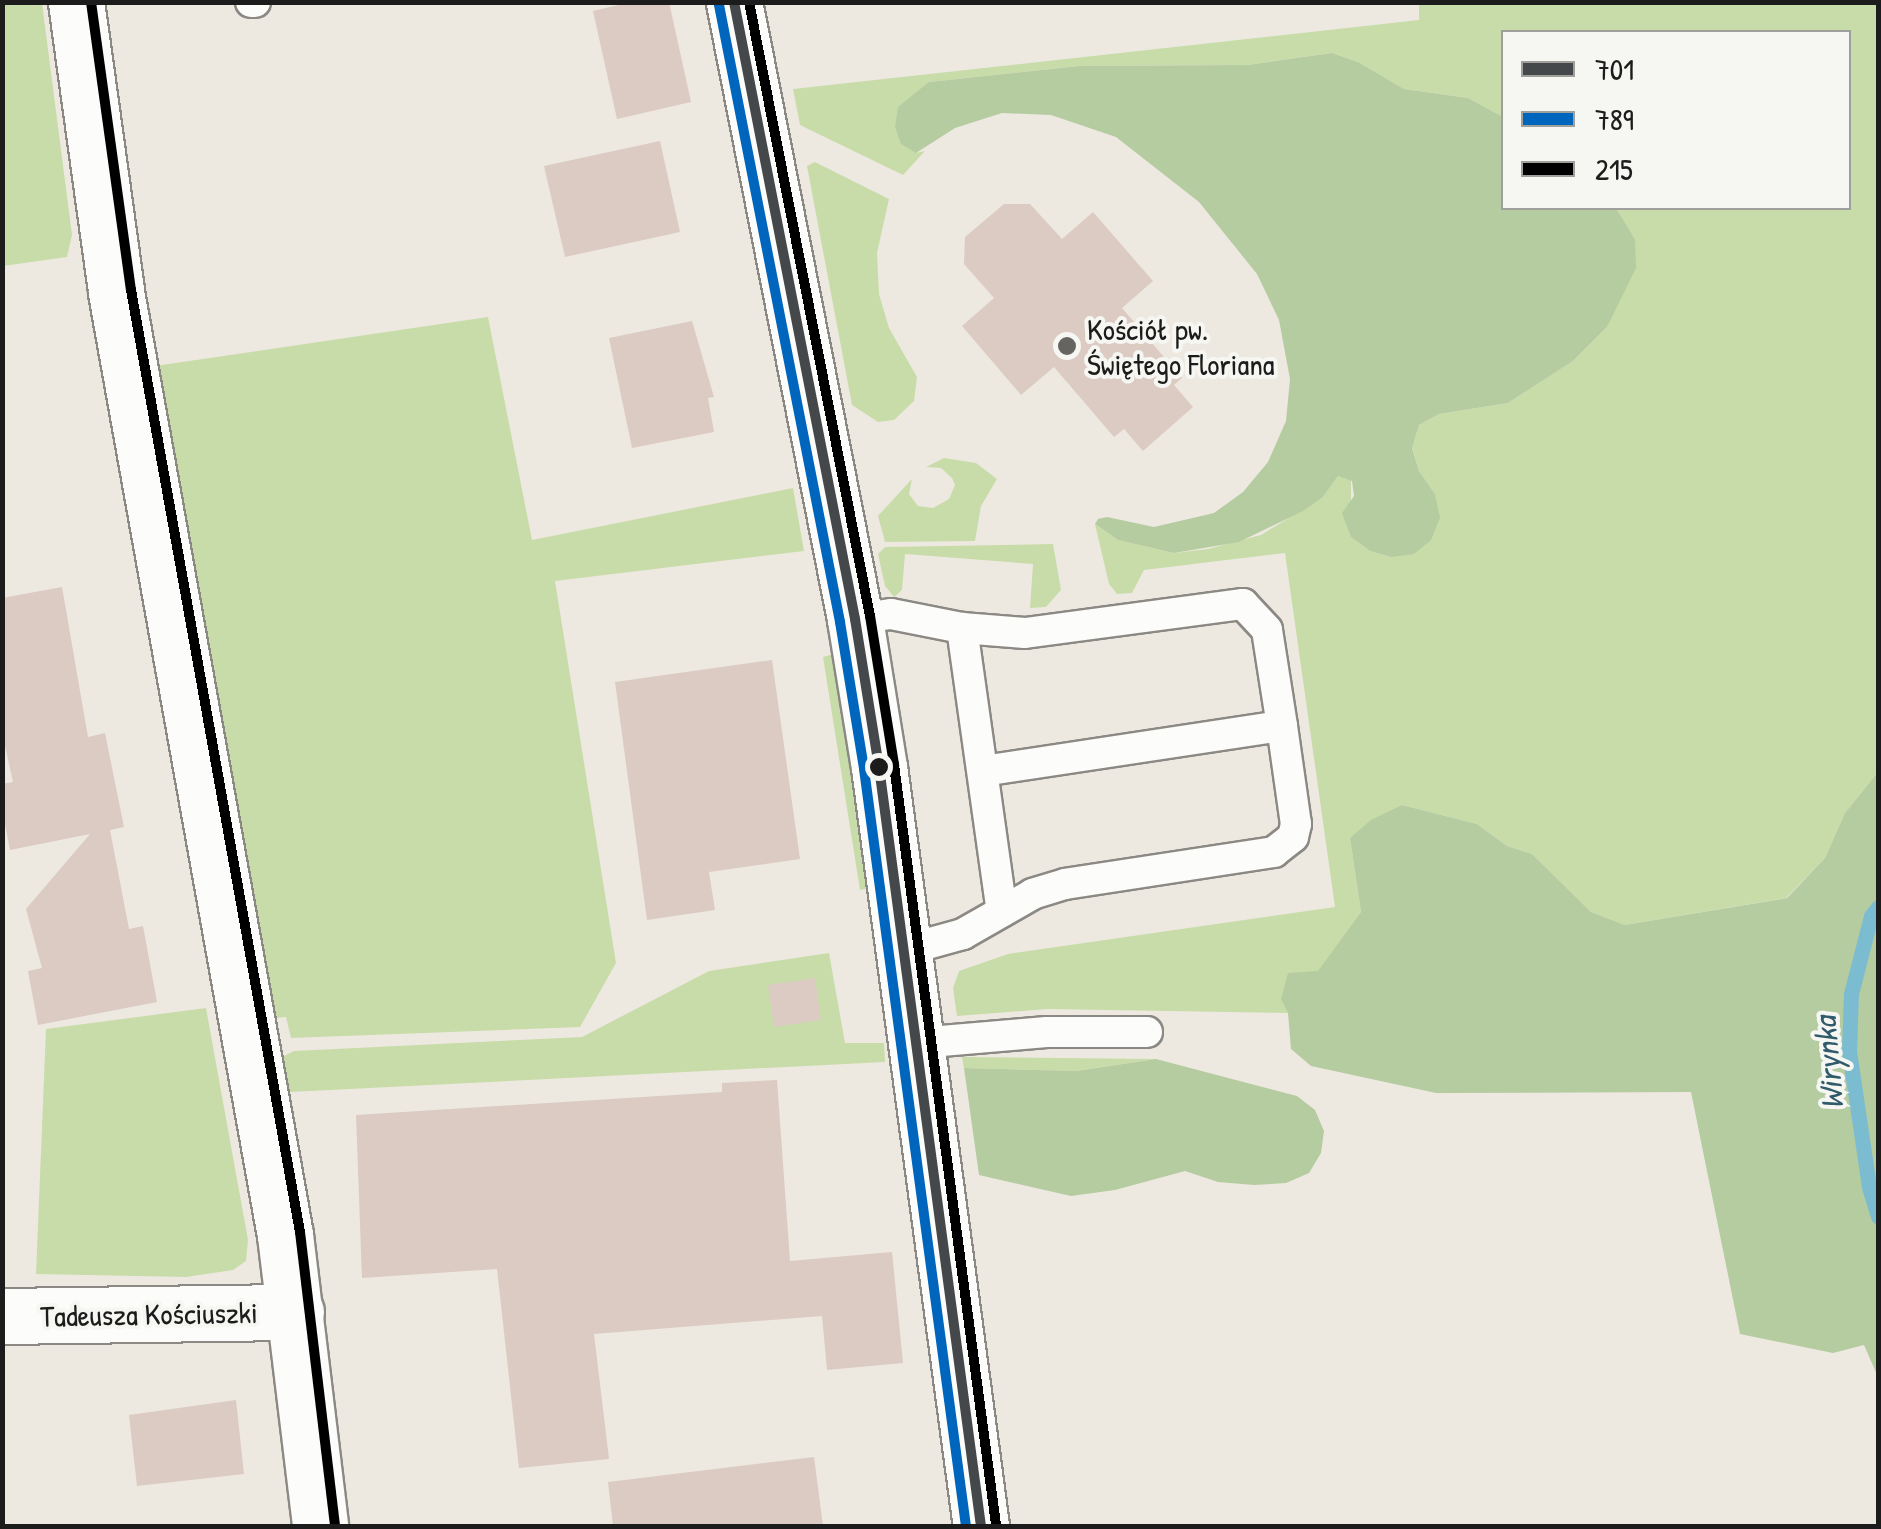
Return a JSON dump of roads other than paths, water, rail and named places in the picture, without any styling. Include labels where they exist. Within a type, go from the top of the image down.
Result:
[{"type":"street","points":[[76,2],[116,292],[296,1312],[320,1526]]},
{"type":"street","points":[[734,2],[854,619],[918,1042],[981,1526]]},
{"type":"street","name":"Tadeusza Kościuszki","points":[[2,1316],[296,1312]]},
{"type":"lane","points":[[854,619],[901,615],[962,628],[1054,631],[1243,604],[1268,630],[1296,824],[1286,845],[1274,852],[1065,884],[1002,911],[945,942],[905,950]]},
{"type":"lane","points":[[962,628],[1002,911]]},
{"type":"lane","points":[[983,771],[1282,726]]},
{"type":"lane","points":[[918,1042],[1030,1032],[1147,1032]]},
{"type":"waterway","name":"Wirynka","points":[[1878,907],[1871,916],[1851,994],[1849,1051],[1869,1187],[1878,1217]]},
{"type":"place","name":"Kościół pw. Świętego Floriana","points":[[1067,346]]}]
